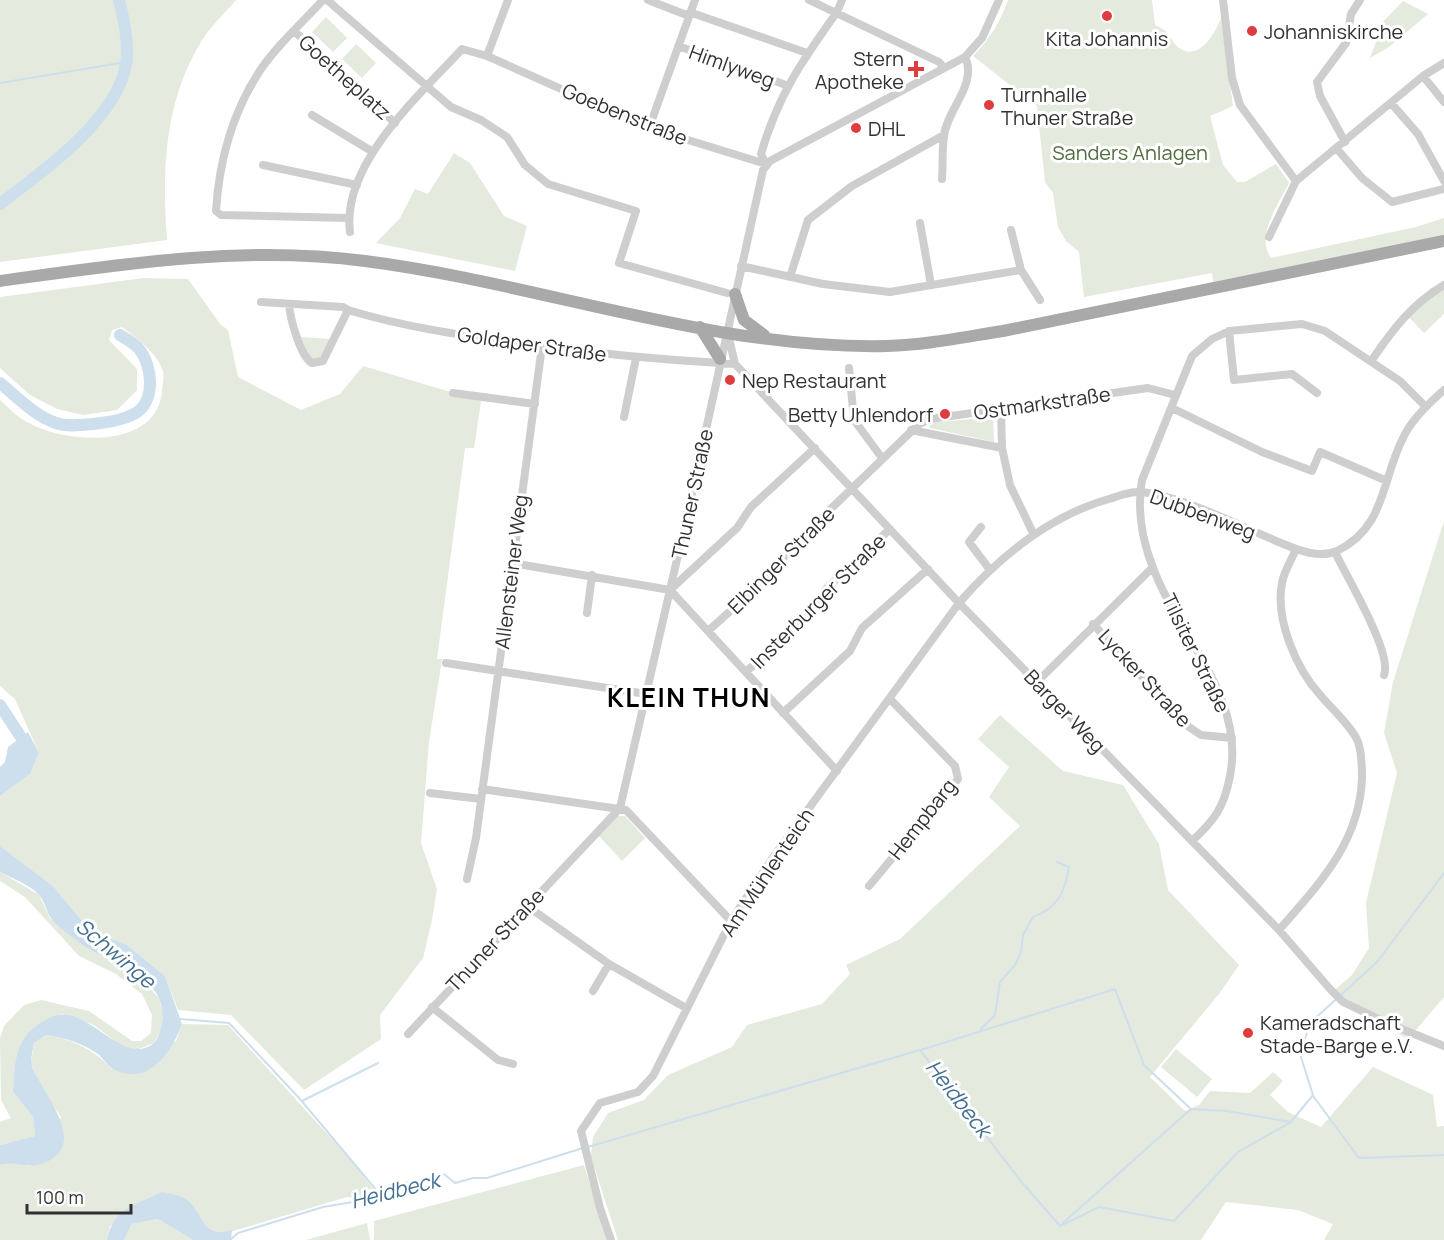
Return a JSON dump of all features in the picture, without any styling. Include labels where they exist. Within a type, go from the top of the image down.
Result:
[{"type":"main road","points":[[0,281],[163,259],[249,255],[316,257],[411,267],[463,276],[728,332],[767,338],[886,346],[940,341],[1444,242]]},
{"type":"main road","points":[[731,293],[744,320],[767,338]]},
{"type":"main road","points":[[700,327],[719,361]]},
{"type":"street","points":[[348,219],[218,214],[218,179],[230,135],[242,104],[260,70],[325,0],[451,107],[481,120],[507,137],[525,165],[548,184],[636,211],[619,262],[731,293]]},
{"type":"street","points":[[487,56],[508,0]]},
{"type":"street","points":[[648,0],[807,53]]},
{"type":"street","points":[[649,128],[695,0]]},
{"type":"street","points":[[809,0],[939,62],[944,68]]},
{"type":"street","name":"Thuner Straße","points":[[408,1034],[620,808],[719,361],[728,332],[731,293],[741,266],[766,164],[761,154],[771,117],[786,85],[837,12],[842,0]]},
{"type":"street","points":[[766,164],[965,57],[981,38],[999,0]]},
{"type":"street","points":[[1223,0],[1232,78],[1240,105],[1296,181]]},
{"type":"street","points":[[1345,142],[1320,96],[1317,82],[1346,43],[1351,14],[1360,0]]},
{"type":"street","name":"Goetheplatz","points":[[294,31],[395,123]]},
{"type":"street","name":"Himlyweg","points":[[678,46],[786,85]]},
{"type":"street","name":"Goebenstraße","points":[[427,88],[462,49],[487,56],[649,128],[766,164]]},
{"type":"street","points":[[942,179],[944,135],[968,78],[969,64],[965,57]]},
{"type":"street","points":[[1269,237],[1296,181],[1423,76],[1444,63]]},
{"type":"street","points":[[1423,76],[1444,102]]},
{"type":"street","points":[[350,232],[348,219],[357,185],[373,152],[395,123],[427,88]]},
{"type":"street","points":[[1391,103],[1418,134],[1444,181]]},
{"type":"street","points":[[312,115],[373,152]]},
{"type":"street","points":[[790,277],[808,220],[852,186],[944,135]]},
{"type":"street","points":[[1337,149],[1362,178],[1392,202],[1444,189]]},
{"type":"street","points":[[263,165],[357,185]]},
{"type":"street","points":[[920,223],[931,285]]},
{"type":"street","points":[[1011,230],[1021,270],[1040,300]]},
{"type":"street","points":[[741,266],[823,284],[890,292],[1021,270]]},
{"type":"street","points":[[1372,360],[1398,322],[1423,297],[1444,285]]},
{"type":"street","name":"Goldaper Straße","points":[[261,302],[343,307],[391,323],[542,346],[636,358],[719,361],[735,364]]},
{"type":"street","points":[[289,304],[290,317],[305,357],[312,363],[323,361],[327,356],[348,310]]},
{"type":"street","points":[[1140,492],[1142,480],[1192,356],[1212,339],[1229,331],[1302,324],[1325,331],[1372,360],[1400,381],[1426,407]]},
{"type":"street","points":[[1229,331],[1234,380],[1292,374],[1317,393]]},
{"type":"street","points":[[728,332],[735,364]]},
{"type":"street","name":"Allensteiner Weg","points":[[467,879],[481,799],[542,346]]},
{"type":"street","points":[[624,417],[636,358]]},
{"type":"street","name":"Barger Weg","points":[[735,364],[959,603],[1279,930],[1343,1002],[1444,1046]]},
{"type":"street","points":[[849,368],[854,420],[882,458]]},
{"type":"street","name":"Ostmarkstraße","points":[[851,487],[911,430],[930,419],[1148,388],[1175,395]]},
{"type":"street","points":[[1384,675],[1386,658],[1379,637],[1335,552],[1354,542],[1372,524],[1403,436],[1426,407],[1444,390]]},
{"type":"street","points":[[453,393],[535,404]]},
{"type":"street","points":[[1172,408],[1262,452],[1312,471],[1320,452],[1387,481]]},
{"type":"street","points":[[1000,410],[1002,448],[1010,485],[1033,533]]},
{"type":"street","name":"Ostmarkstraße","points":[[911,430],[1002,448]]},
{"type":"street","points":[[670,590],[737,528],[751,507],[816,448]]},
{"type":"street","name":"Elbinger Straße","points":[[708,631],[776,570],[789,549],[850,491],[851,487]]},
{"type":"street","name":"Dubbenweg","points":[[959,603],[990,570],[1033,533],[1086,506],[1140,492],[1176,501],[1296,549],[1324,556],[1335,552]]},
{"type":"street","name":"Tilsiter Straße","points":[[1140,492],[1143,533],[1153,567],[1216,687],[1228,716],[1232,738],[1233,760],[1225,799],[1212,823],[1192,841]]},
{"type":"street","points":[[981,527],[969,542],[990,570]]},
{"type":"street","name":"Insterburger Straße","points":[[746,672],[813,610],[826,589],[890,529]]},
{"type":"street","points":[[1279,930],[1332,865],[1354,827],[1361,800],[1362,766],[1358,740],[1317,692],[1291,645],[1282,618],[1282,583],[1296,549]]},
{"type":"street","points":[[513,563],[670,590],[837,771]]},
{"type":"street","points":[[1037,682],[1153,567]]},
{"type":"street","points":[[783,713],[850,651],[862,628],[928,569]]},
{"type":"street","points":[[587,613],[592,575]]},
{"type":"street","name":"Am Mühlenteich","points":[[610,1240],[586,1159],[581,1131],[600,1103],[638,1092],[653,1076],[731,921],[774,856],[959,603]]},
{"type":"street","name":"Lycker Straße","points":[[1093,624],[1189,727],[1201,735],[1232,738]]},
{"type":"street","points":[[446,663],[646,694]]},
{"type":"street","name":"Hempbarg","points":[[868,886],[958,778],[955,766],[890,699]]},
{"type":"street","points":[[482,789],[626,810],[731,921]]},
{"type":"street","points":[[430,793],[481,799]]},
{"type":"street","points":[[527,906],[609,964],[686,1008]]},
{"type":"street","points":[[593,991],[609,964]]},
{"type":"street","points":[[432,1007],[498,1060],[513,1064]]},
{"type":"green space","points":[[0,0],[236,0],[202,41],[178,93],[168,141],[166,165],[167,240],[0,262]]},
{"type":"green space","name":"Sanders Anlagen","points":[[1008,0],[1152,0],[1155,25],[1168,33],[1178,47],[1192,52],[1205,44],[1221,18],[1233,106],[1210,116],[1223,165],[1237,182],[1245,182],[1276,164],[1289,183],[1267,230],[1267,249],[1271,258],[1416,227],[1444,218],[1444,237],[1213,282],[1212,273],[1084,297],[1079,252],[1066,241],[1058,227],[1053,193],[1045,182],[1037,106],[973,56],[994,30]]},
{"type":"green space","points":[[1403,1],[1428,14],[1389,47],[1370,58],[1379,34],[1376,29]]},
{"type":"green space","points":[[326,17],[347,38],[333,52],[312,32]]},
{"type":"green space","points":[[356,44],[376,63],[362,78],[342,59]]},
{"type":"green space","points":[[454,153],[470,163],[504,216],[527,226],[515,271],[376,243],[400,218],[415,189],[428,194]]},
{"type":"green space","points":[[144,278],[188,279],[220,324],[228,330],[238,377],[301,410],[340,394],[363,366],[481,401],[474,448],[465,448],[437,659],[442,659],[429,742],[421,843],[437,889],[423,958],[380,1015],[381,1039],[304,1090],[231,1015],[178,1010],[165,976],[127,945],[97,933],[83,922],[53,886],[0,846],[0,796],[30,774],[39,753],[15,699],[0,686],[0,400],[21,418],[46,430],[88,438],[109,437],[129,432],[146,423],[157,409],[163,371],[156,357],[146,346],[122,327],[112,330],[109,340],[137,369],[137,390],[117,410],[83,415],[57,409],[30,395],[0,368],[0,297]]},
{"type":"green space","points":[[1444,288],[1444,314],[1424,333],[1408,316]]},
{"type":"green space","points":[[301,337],[332,339],[322,358],[314,361],[307,354]]},
{"type":"green space","points":[[993,417],[994,442],[930,428],[929,423]]},
{"type":"green space","points":[[1444,521],[1444,997],[1408,1039],[1338,1002],[1330,994],[1352,975],[1369,948],[1366,903],[1397,773],[1384,733],[1393,682]]},
{"type":"green space","points":[[1000,715],[1063,771],[1123,785],[1159,844],[1168,890],[1239,965],[1219,994],[1150,1077],[1185,1111],[1199,1105],[1210,1091],[1250,1093],[1273,1072],[1283,1081],[1270,1095],[1288,1112],[1321,1127],[1373,1067],[1433,1095],[1437,1127],[1444,1126],[1444,1240],[1324,1240],[1333,1224],[1298,1210],[1226,1202],[1201,1240],[618,1240],[591,1157],[593,1137],[608,1113],[644,1100],[668,1075],[732,1047],[747,1025],[822,1004],[850,974],[846,965],[900,939],[1020,826],[989,797],[1009,767],[978,739]]},
{"type":"green space","points":[[616,816],[625,816],[645,838],[622,861],[598,835]]},
{"type":"green space","points":[[0,872],[39,895],[50,918],[102,956],[135,973],[159,998],[163,1014],[161,1030],[154,1043],[136,1050],[120,1045],[94,1025],[62,1014],[29,1037],[23,1044],[16,1062],[13,1092],[33,1117],[35,1136],[0,1145],[0,1122],[11,1118],[1,1100],[0,1038],[4,1026],[24,1005],[41,1000],[89,1011],[132,1041],[141,1041],[151,1033],[152,1015],[142,994],[116,974],[79,956],[25,897],[0,881]]},
{"type":"green space","points":[[182,1024],[228,1025],[351,1160],[373,1189],[360,1198],[347,1197],[220,1235],[213,1233],[185,1199],[110,1226],[107,1240],[0,1240],[0,1165],[9,1161],[30,1166],[61,1117],[42,1089],[31,1063],[34,1043],[46,1035],[65,1040],[82,1046],[112,1069],[176,1041]]},
{"type":"green space","points":[[1176,1049],[1212,1079],[1197,1097],[1161,1067]]},
{"type":"green space","points":[[584,1165],[607,1240],[374,1240],[374,1221]]},
{"type":"green space","points":[[158,1219],[193,1240],[124,1240],[132,1224]]},
{"type":"green space","points":[[367,1223],[370,1240],[306,1240]]},
{"type":"water","points":[[28,732],[39,753],[30,774],[0,796],[0,767],[5,762],[8,747]]},
{"type":"water","points":[[0,846],[53,886],[83,922],[97,933],[127,945],[165,976],[182,1024],[165,1055],[149,1070],[138,1074],[127,1074],[115,1070],[92,1050],[67,1039],[46,1035],[34,1043],[32,1066],[60,1119],[64,1132],[63,1145],[56,1156],[36,1165],[10,1163],[0,1165],[0,1145],[35,1136],[33,1117],[13,1092],[15,1063],[25,1037],[39,1024],[52,1017],[72,1016],[120,1044],[143,1049],[154,1043],[158,1036],[162,1022],[162,1005],[156,992],[146,981],[88,948],[61,929],[49,915],[42,899],[35,891],[0,872]]},
{"type":"water","points":[[162,1192],[186,1199],[209,1228],[222,1232],[232,1230],[231,1240],[193,1240],[158,1219],[132,1224],[124,1240],[107,1240],[114,1221],[120,1214],[135,1204]]},
{"type":"waterway","name":"Schwinge","points":[[0,204],[81,138],[114,95],[124,73],[127,50],[126,31],[119,0]]},
{"type":"waterway","points":[[0,83],[126,62]]},
{"type":"waterway","points":[[0,383],[34,411],[60,424],[93,424],[129,416],[141,409],[146,402],[150,384],[149,374],[144,356],[139,349],[120,335]]},
{"type":"waterway","name":"Schwinge","points":[[0,705],[26,745],[23,751]]},
{"type":"waterway","points":[[981,1029],[995,1015],[1000,982],[1015,965],[1021,952],[1023,935],[1033,917],[1049,909],[1059,898],[1069,867],[1057,862]]},
{"type":"waterway","name":"Heidbeck","points":[[588,1147],[920,1050],[1020,1180],[1060,1226],[1099,1207],[1174,1221],[1238,1152],[1291,1122],[1313,1095],[1300,1054],[1310,1023],[1377,962],[1444,873]]},
{"type":"waterway","points":[[921,1050],[1115,989],[1144,1065],[1191,1109],[1227,1111],[1291,1122]]},
{"type":"waterway","points":[[180,1019],[229,1023],[300,1099],[377,1191]]},
{"type":"waterway","points":[[302,1101],[378,1063]]},
{"type":"waterway","points":[[1313,1096],[1359,1158],[1444,1155]]},
{"type":"waterway","points":[[1063,1223],[1191,1109]]},
{"type":"waterway","name":"Heidbeck","points":[[230,1240],[238,1233],[323,1207],[359,1201],[381,1189],[444,1174],[455,1183],[473,1178],[487,1178],[583,1148]]},
{"type":"place","name":"Kita Johannis","points":[[1107,16]]},
{"type":"place","name":"Johanniskirche","points":[[1252,31]]},
{"type":"place","name":"Stern Apotheke","points":[[916,69]]},
{"type":"place","name":"Turnhalle Thuner Straße","points":[[989,105]]},
{"type":"place","name":"DHL","points":[[856,128]]},
{"type":"place","name":"Nep Restaurant","points":[[730,380]]},
{"type":"place","name":"Betty Uhlendorf","points":[[945,414]]},
{"type":"place","name":"Kameradschaft Stade-Barge e.V.","points":[[1248,1033]]},
{"type":"district","name":"KLEIN THUN","points":[[689,697]]}]
